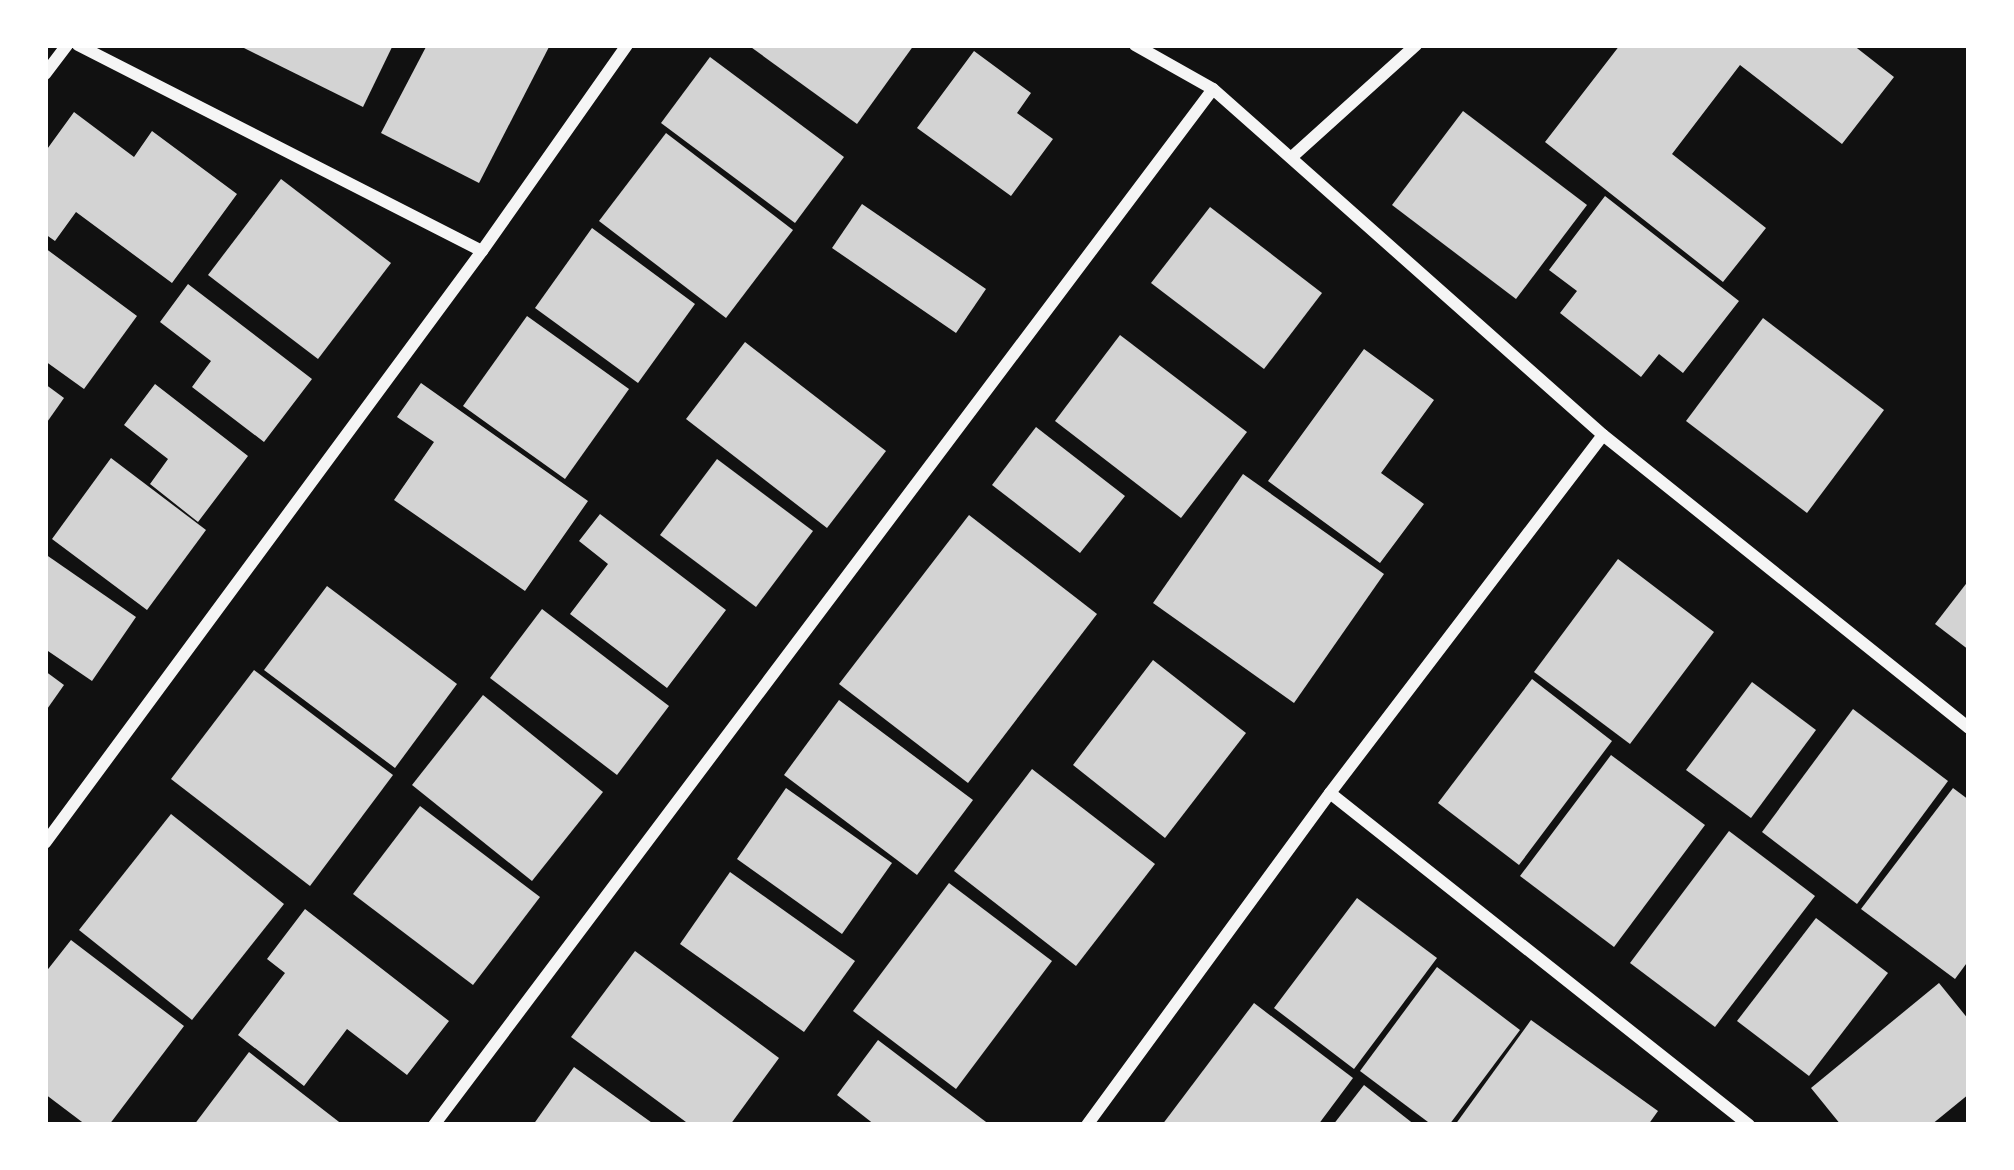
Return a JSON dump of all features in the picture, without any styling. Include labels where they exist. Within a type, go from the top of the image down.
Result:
[{"type":"street","points":[[45,74],[67,45]]},
{"type":"street","points":[[78,45],[482,251]]},
{"type":"street","points":[[45,843],[482,251],[627,45]]},
{"type":"street","points":[[1135,45],[1214,89],[1603,435],[1969,728]]},
{"type":"street","points":[[1293,156],[1415,45]]},
{"type":"street","points":[[434,1125],[1214,89]]},
{"type":"street","points":[[1087,1125],[1330,794],[1603,435]]},
{"type":"street","points":[[1330,794],[1749,1125]]},
{"type":"building","points":[[238,45],[393,45],[363,107]]},
{"type":"building","points":[[427,45],[550,45],[479,183],[381,133]]},
{"type":"building","points":[[748,45],[914,45],[857,124]]},
{"type":"building","points":[[1620,45],[1853,45],[1894,77],[1842,144],[1740,65],[1672,154],[1766,228],[1723,282],[1545,142]]},
{"type":"building","points":[[974,51],[1031,93],[1017,113],[1053,139],[1011,196],[917,128]]},
{"type":"building","points":[[710,57],[844,157],[795,223],[661,123]]},
{"type":"building","points":[[1463,111],[1587,205],[1516,299],[1392,205]]},
{"type":"building","points":[[74,112],[134,157],[152,131],[237,194],[172,283],[76,212],[55,241],[45,234],[45,152]]},
{"type":"building","points":[[666,133],[793,230],[726,318],[599,221]]},
{"type":"building","points":[[281,179],[391,263],[318,359],[208,275]]},
{"type":"building","points":[[1605,196],[1739,301],[1683,373],[1659,354],[1641,377],[1560,313],[1577,291],[1549,270]]},
{"type":"building","points":[[862,204],[986,289],[956,333],[832,248]]},
{"type":"building","points":[[1210,207],[1322,293],[1264,369],[1151,283]]},
{"type":"building","points":[[592,228],[695,304],[638,383],[535,308]]},
{"type":"building","points":[[45,248],[137,316],[84,389],[45,361]]},
{"type":"building","points":[[188,284],[312,379],[264,442],[192,387],[211,361],[160,322]]},
{"type":"building","points":[[527,316],[629,389],[565,479],[463,406]]},
{"type":"building","points":[[1763,318],[1884,410],[1807,513],[1686,421]]},
{"type":"building","points":[[1120,335],[1247,432],[1181,518],[1055,421]]},
{"type":"building","points":[[745,342],[886,451],[827,528],[686,419]]},
{"type":"building","points":[[1364,349],[1434,400],[1381,473],[1424,504],[1380,563],[1268,481]]},
{"type":"building","points":[[421,383],[588,501],[525,591],[394,500],[434,442],[397,417]]},
{"type":"building","points":[[45,384],[64,398],[45,425]]},
{"type":"building","points":[[155,384],[248,456],[198,522],[150,484],[168,459],[124,425]]},
{"type":"building","points":[[1036,427],[1125,496],[1080,553],[992,485]]},
{"type":"building","points":[[111,458],[206,530],[147,610],[52,539]]},
{"type":"building","points":[[717,459],[813,531],[756,607],[660,535]]},
{"type":"building","points":[[1243,474],[1384,574],[1294,703],[1153,603]]},
{"type":"building","points":[[600,514],[726,610],[667,688],[570,614],[608,564],[579,541]]},
{"type":"building","points":[[969,515],[1097,614],[968,783],[839,684]]},
{"type":"building","points":[[45,554],[136,617],[92,681],[45,649]]},
{"type":"building","points":[[1618,559],[1714,632],[1630,744],[1534,672]]},
{"type":"building","points":[[1969,580],[1969,650],[1935,624]]},
{"type":"building","points":[[327,586],[457,684],[395,768],[264,670]]},
{"type":"building","points":[[542,609],[669,706],[617,775],[490,678]]},
{"type":"building","points":[[1153,660],[1246,733],[1165,838],[1073,765]]},
{"type":"building","points":[[254,670],[393,775],[310,886],[171,779]]},
{"type":"building","points":[[45,671],[64,685],[45,712]]},
{"type":"building","points":[[1532,679],[1612,741],[1519,865],[1438,803]]},
{"type":"building","points":[[1752,682],[1816,730],[1751,818],[1686,770]]},
{"type":"building","points":[[483,695],[603,792],[532,881],[412,785]]},
{"type":"building","points":[[839,700],[973,800],[917,875],[784,775]]},
{"type":"building","points":[[1853,709],[1948,781],[1857,904],[1762,832]]},
{"type":"building","points":[[1611,755],[1705,825],[1614,947],[1520,876]]},
{"type":"building","points":[[1032,769],[1155,864],[1076,966],[954,871]]},
{"type":"building","points":[[786,788],[892,863],[842,934],[737,859]]},
{"type":"building","points":[[1953,788],[1969,800],[1969,960],[1955,979],[1861,909]]},
{"type":"building","points":[[420,806],[540,897],[473,985],[353,894]]},
{"type":"building","points":[[171,814],[284,904],[192,1020],[79,930]]},
{"type":"building","points":[[1729,831],[1815,896],[1715,1027],[1630,963]]},
{"type":"building","points":[[730,872],[855,961],[804,1032],[680,944]]},
{"type":"building","points":[[949,883],[1052,961],[956,1089],[853,1011]]},
{"type":"building","points":[[1357,898],[1437,958],[1354,1069],[1274,1008]]},
{"type":"building","points":[[305,909],[449,1021],[407,1075],[347,1029],[304,1086],[238,1035],[285,973],[267,959]]},
{"type":"building","points":[[1816,918],[1888,973],[1809,1076],[1737,1021]]},
{"type":"building","points":[[71,940],[184,1026],[109,1125],[86,1125],[45,1094],[45,973]]},
{"type":"building","points":[[635,951],[779,1058],[730,1125],[690,1125],[571,1037]]},
{"type":"building","points":[[1437,967],[1520,1030],[1449,1125],[1432,1125],[1360,1071]]},
{"type":"building","points":[[1939,983],[1969,1020],[1969,1094],[1931,1125],[1841,1125],[1811,1088]]},
{"type":"building","points":[[1254,1003],[1353,1078],[1318,1125],[1162,1125]]},
{"type":"building","points":[[1531,1020],[1658,1111],[1648,1125],[1455,1125]]},
{"type":"building","points":[[878,1040],[990,1125],[875,1125],[837,1095]]},
{"type":"building","points":[[249,1052],[343,1125],[194,1125]]},
{"type":"building","points":[[574,1067],[655,1125],[533,1125]]},
{"type":"building","points":[[1364,1085],[1415,1125],[1333,1125]]}]
